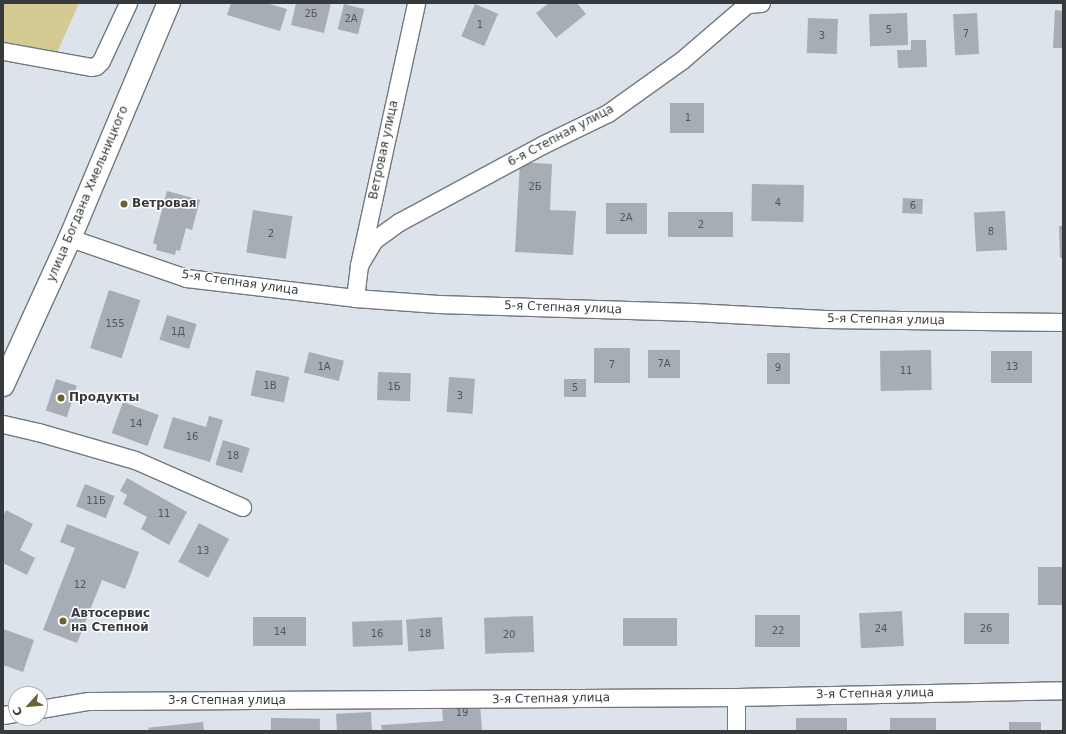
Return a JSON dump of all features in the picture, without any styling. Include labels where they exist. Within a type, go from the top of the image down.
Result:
[{"type":"street","points":[[3,51],[96,66],[101,61],[128,3]]},
{"type":"street","name":"улица Богдана Хмельницкого","points":[[4,381],[70,238],[169,3]]},
{"type":"street","name":"Ветровая улица","points":[[354,298],[359,265],[416,3]]},
{"type":"street","name":"6-я Степная улица","points":[[359,265],[374,240],[387,230],[535,149],[608,113],[682,60],[752,3]]},
{"type":"street","name":"5-я Степная улица","points":[[70,238],[186,278],[354,298],[438,304],[693,312],[824,319],[1063,322]]},
{"type":"street","points":[[3,424],[38,432],[136,460],[242,506]]},
{"type":"street","name":"3-я Степная улица","points":[[48,708],[88,701],[736,697],[1063,690]]},
{"type":"street","points":[[736,697],[736,731]]},
{"type":"shaded area","points":[[3,3],[79,3],[56,55],[3,56]]},
{"type":"building","points":[[231,3],[266,3],[287,9],[280,31],[227,15]]},
{"type":"building","points":[[296,3],[331,3],[324,33],[291,25]]},
{"type":"building","points":[[549,3],[577,3],[586,14],[556,38],[536,13]]},
{"type":"building","points":[[344,4],[364,9],[358,34],[338,29]]},
{"type":"building","points":[[475,4],[498,14],[484,46],[461,36]]},
{"type":"building","points":[[1055,10],[1063,11],[1063,48],[1053,48]]},
{"type":"building","points":[[907,13],[908,45],[870,46],[869,14]]},
{"type":"building","points":[[977,13],[979,54],[955,55],[953,14]]},
{"type":"building","points":[[808,18],[838,19],[837,54],[807,53]]},
{"type":"building","points":[[911,40],[926,40],[927,67],[898,68],[897,50],[911,50]]},
{"type":"building","points":[[670,103],[704,103],[704,133],[670,133]]},
{"type":"building","points":[[520,162],[552,164],[550,210],[576,211],[573,255],[515,252]]},
{"type":"building","points":[[752,184],[804,185],[803,222],[751,221]]},
{"type":"building","points":[[167,191],[200,200],[192,230],[186,228],[180,251],[176,250],[175,255],[156,250],[157,245],[153,243]]},
{"type":"building","points":[[903,198],[923,199],[922,214],[902,213]]},
{"type":"building","points":[[606,203],[647,203],[647,234],[606,234]]},
{"type":"building","points":[[253,210],[293,216],[286,259],[246,252]]},
{"type":"building","points":[[1005,211],[1007,250],[976,252],[974,213]]},
{"type":"building","points":[[668,212],[733,212],[733,237],[668,237]]},
{"type":"building","points":[[1059,226],[1063,226],[1063,258],[1060,258]]},
{"type":"building","points":[[109,290],[140,300],[122,358],[90,348]]},
{"type":"building","points":[[167,315],[197,324],[189,349],[159,340]]},
{"type":"building","points":[[594,348],[630,348],[630,383],[594,383]]},
{"type":"building","points":[[648,350],[680,350],[680,378],[648,378]]},
{"type":"building","points":[[931,350],[932,390],[881,391],[880,351]]},
{"type":"building","points":[[991,351],[1032,351],[1032,383],[991,383]]},
{"type":"building","points":[[309,352],[344,361],[339,381],[304,372]]},
{"type":"building","points":[[767,353],[790,353],[790,384],[767,384]]},
{"type":"building","points":[[256,370],[289,377],[284,403],[251,395]]},
{"type":"building","points":[[378,372],[411,373],[410,401],[377,400]]},
{"type":"building","points":[[449,377],[475,379],[472,414],[447,412]]},
{"type":"building","name":"Продукты","points":[[56,379],[77,386],[67,417],[46,410]]},
{"type":"building","points":[[564,379],[586,379],[586,397],[564,397]]},
{"type":"building","points":[[123,402],[159,415],[147,446],[112,433]]},
{"type":"building","points":[[209,416],[223,420],[210,462],[163,448],[173,417],[206,427]]},
{"type":"building","points":[[223,440],[250,448],[242,473],[215,465]]},
{"type":"building","points":[[127,478],[187,512],[169,545],[141,529],[147,517],[123,504],[127,495],[120,491]]},
{"type":"building","points":[[85,484],[115,496],[106,518],[76,506]]},
{"type":"building","points":[[6,510],[33,524],[20,550],[35,558],[27,575],[3,563],[3,517]]},
{"type":"building","points":[[199,523],[229,539],[208,578],[178,562]]},
{"type":"building","points":[[67,524],[139,552],[125,589],[102,580],[77,643],[43,630],[75,548],[60,542]]},
{"type":"building","points":[[1038,567],[1063,567],[1063,605],[1038,605]]},
{"type":"building","points":[[902,611],[904,646],[861,648],[859,613]]},
{"type":"building","points":[[964,613],[1009,613],[1009,644],[964,644]]},
{"type":"building","points":[[755,615],[800,615],[800,647],[755,647]]},
{"type":"building","points":[[533,616],[534,652],[485,654],[484,618]]},
{"type":"building","points":[[253,617],[306,617],[306,646],[253,646]]},
{"type":"building","points":[[442,617],[444,649],[408,651],[406,620]]},
{"type":"building","points":[[623,618],[677,618],[677,646],[623,646]]},
{"type":"building","points":[[402,620],[403,645],[353,647],[352,622]]},
{"type":"building","points":[[3,629],[34,640],[23,672],[3,665]]},
{"type":"building","points":[[480,703],[482,731],[382,731],[381,725],[443,721],[442,705]]},
{"type":"building","points":[[371,712],[372,731],[337,731],[336,714]]},
{"type":"building","points":[[271,718],[320,719],[320,731],[271,731]]},
{"type":"building","points":[[796,718],[847,718],[847,731],[796,731]]},
{"type":"building","points":[[890,718],[936,718],[936,731],[890,731]]},
{"type":"building","points":[[203,722],[204,731],[149,731],[148,728]]},
{"type":"building","points":[[1009,722],[1041,722],[1041,731],[1009,731]]},
{"type":"place","name":"Ветровая","points":[[124,204]]},
{"type":"place","name":"Продукты","points":[[61,398]]},
{"type":"place","name":"Автосервис на Степной","points":[[63,621]]}]
